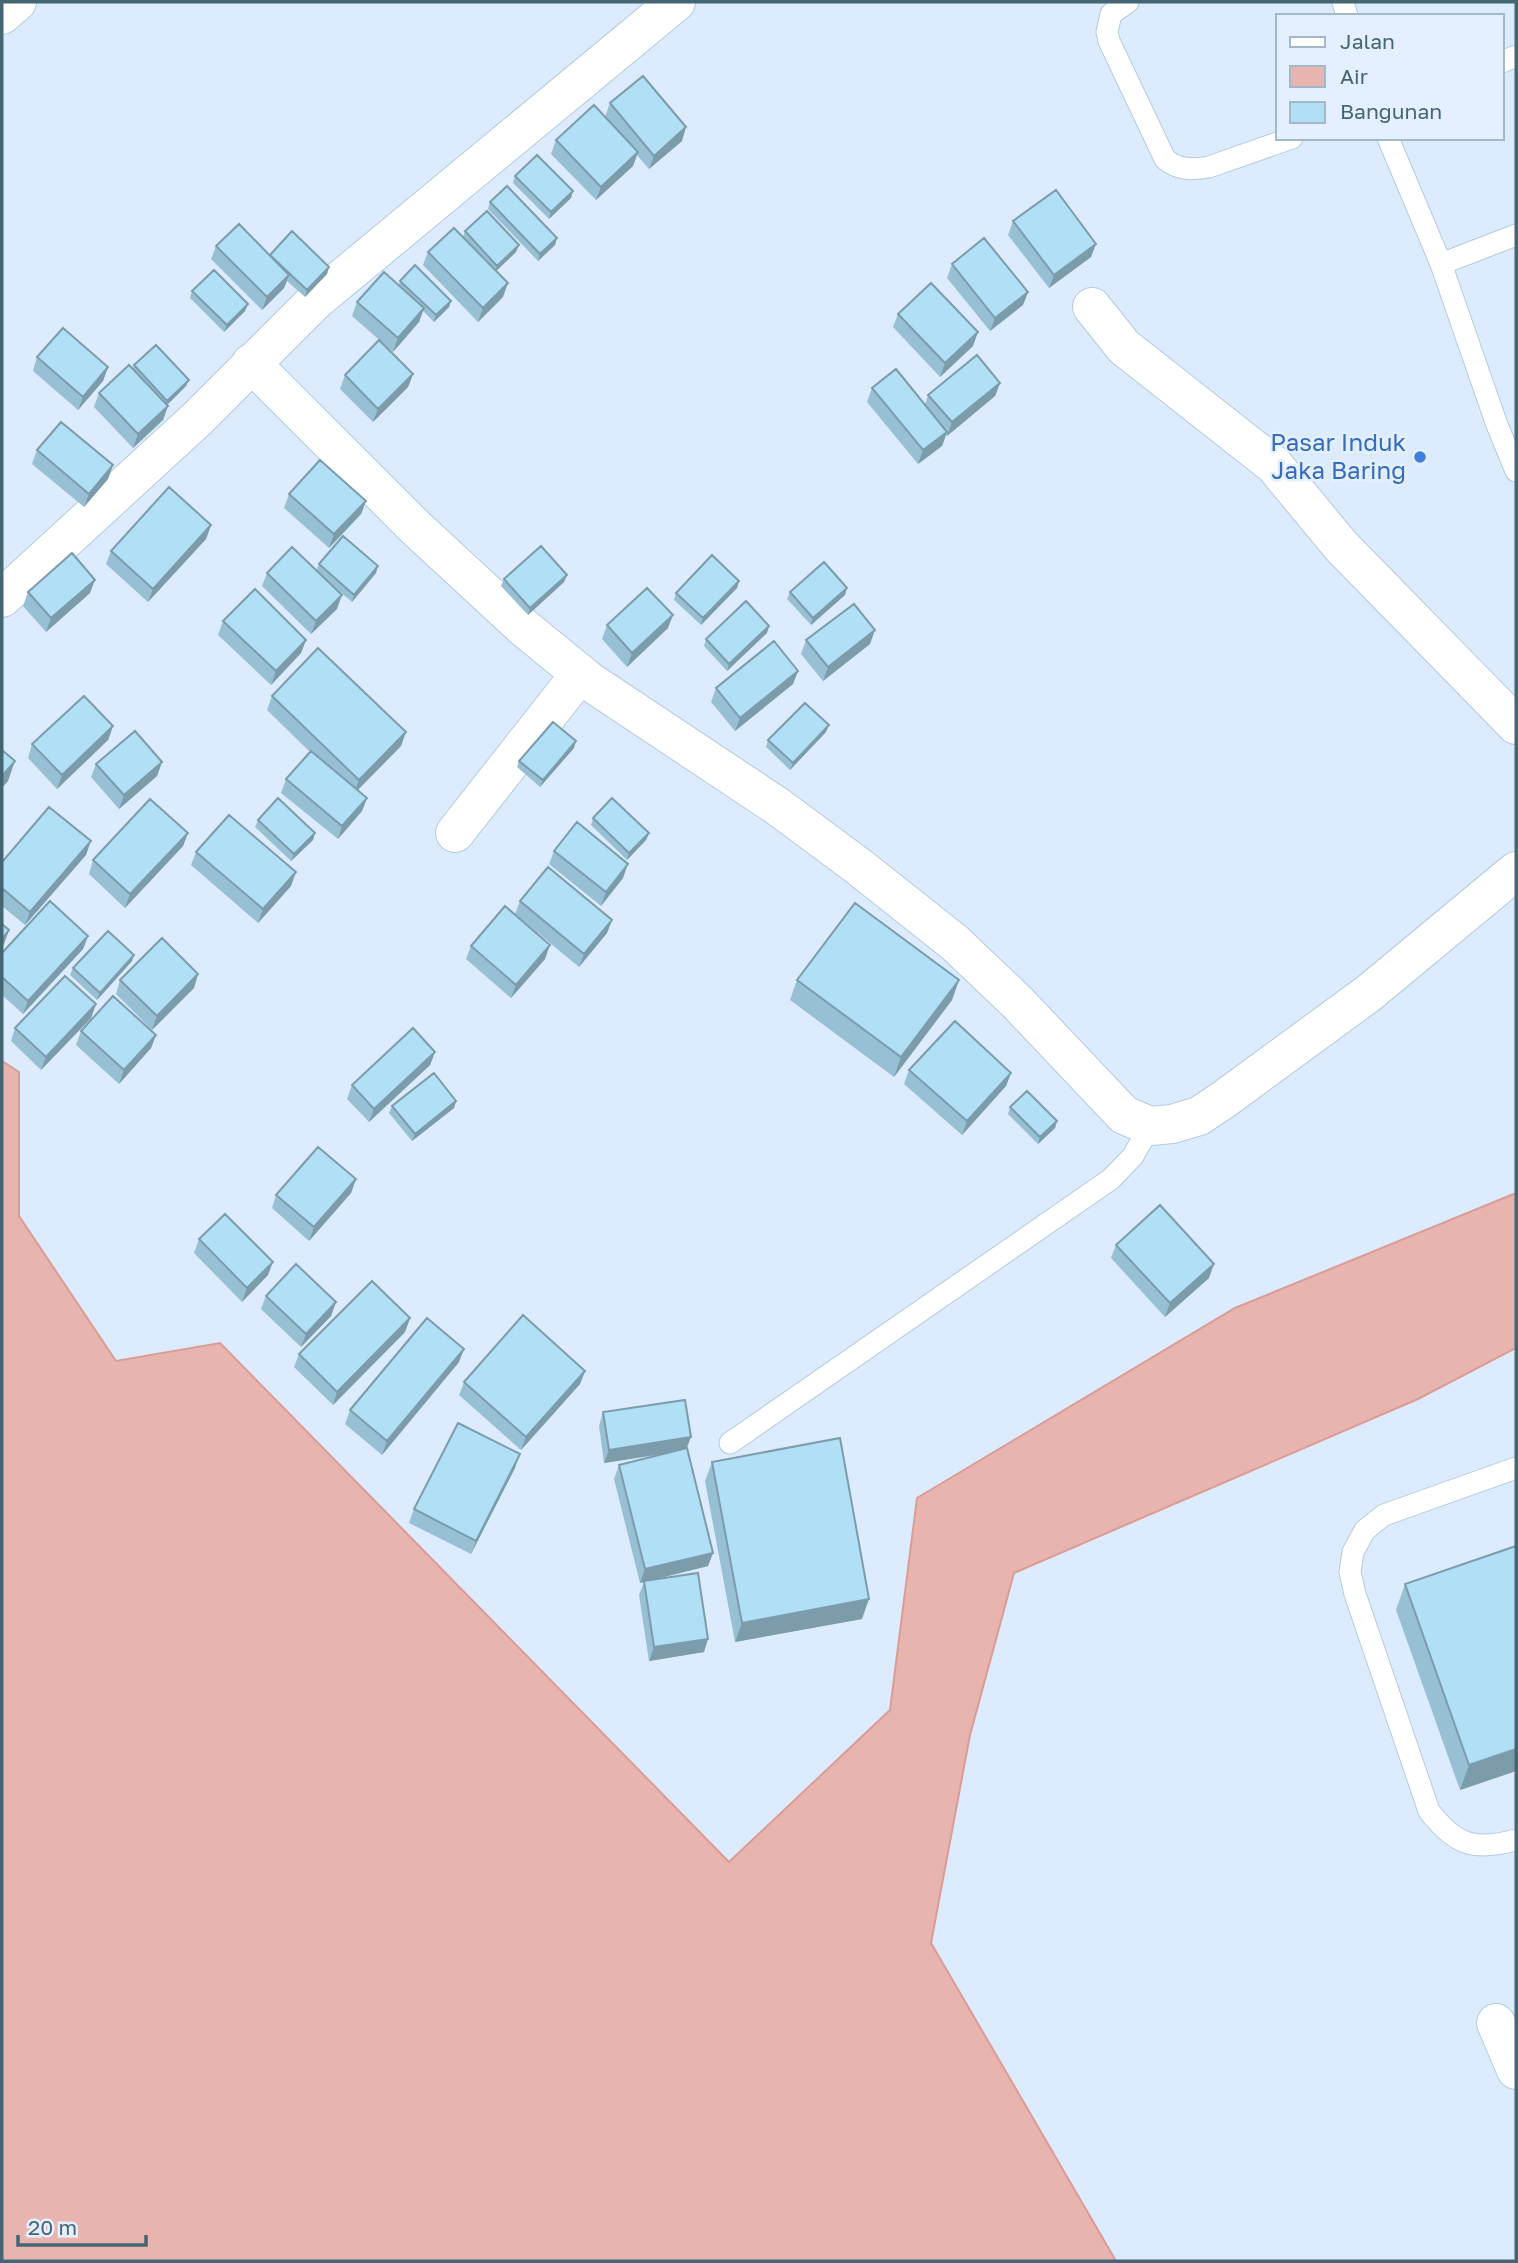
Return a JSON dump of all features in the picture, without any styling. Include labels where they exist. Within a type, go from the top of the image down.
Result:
[{"type":"street","points":[[2,15],[17,2]]},
{"type":"street","points":[[2,598],[197,419],[316,300],[676,2]]},
{"type":"street","points":[[1092,307],[1124,347],[1274,466],[1341,546],[1516,725]]},
{"type":"street","points":[[251,363],[415,528],[523,627],[580,674],[640,717],[777,806],[955,943],[1018,1003],[1124,1115],[1150,1126],[1172,1124],[1199,1116],[1223,1100],[1369,993],[1516,871]]},
{"type":"street","points":[[454,833],[580,674]]},
{"type":"street","points":[[1496,2023],[1516,2070]]},
{"type":"lane","points":[[1128,2],[1111,14],[1107,32],[1109,41],[1165,159],[1182,168],[1209,167],[1286,140]]},
{"type":"lane","points":[[1389,140],[1507,422],[1516,471]]},
{"type":"lane","points":[[1441,264],[1516,235]]},
{"type":"lane","points":[[730,1443],[1111,1179],[1133,1156],[1150,1126]]},
{"type":"lane","points":[[1516,1468],[1384,1515],[1365,1530],[1353,1552],[1350,1572],[1355,1594],[1429,1811],[1440,1826],[1455,1838],[1472,1846],[1492,1846],[1516,1840]]},
{"type":"water","points":[[2,1061],[19,1072],[19,1216],[116,1361],[220,1343],[729,1862],[890,1710],[917,1498],[1235,1308],[1516,1193],[1516,1348],[1418,1399],[1014,1573],[970,1735],[931,1943],[1116,2261],[2,2261]]},
{"type":"building","points":[[643,76],[686,127],[654,156],[610,103]]},
{"type":"building","points":[[594,105],[638,152],[601,187],[556,140]]},
{"type":"building","points":[[537,155],[573,191],[551,212],[515,176]]},
{"type":"building","points":[[507,186],[557,238],[540,254],[490,202]]},
{"type":"building","points":[[1056,190],[1096,244],[1054,275],[1013,221]]},
{"type":"building","points":[[487,211],[519,245],[497,266],[465,231]]},
{"type":"building","points":[[239,224],[289,275],[267,297],[216,246]]},
{"type":"building","points":[[454,228],[508,283],[483,308],[428,252]]},
{"type":"building","points":[[292,231],[329,267],[307,290],[270,255]]},
{"type":"building","points":[[984,238],[1028,292],[995,318],[952,264]]},
{"type":"building","points":[[415,265],[451,301],[436,315],[400,281]]},
{"type":"building","points":[[214,270],[248,304],[227,325],[192,291]]},
{"type":"building","points":[[384,272],[424,308],[398,338],[357,302]]},
{"type":"building","points":[[931,283],[978,332],[945,363],[898,314]]},
{"type":"building","points":[[63,328],[108,367],[83,397],[37,357]]},
{"type":"building","points":[[379,340],[413,374],[378,409],[345,375]]},
{"type":"building","points":[[156,345],[189,380],[167,401],[134,365]]},
{"type":"building","points":[[977,355],[1000,383],[952,422],[928,395]]},
{"type":"building","points":[[129,365],[168,406],[138,434],[99,393]]},
{"type":"building","points":[[896,369],[947,432],[923,450],[872,388]]},
{"type":"building","points":[[61,422],[113,465],[89,494],[37,450]]},
{"type":"building","points":[[320,460],[366,501],[334,534],[289,494]]},
{"type":"building","points":[[169,487],[211,525],[153,589],[111,551]]},
{"type":"building","points":[[343,536],[378,566],[354,595],[319,564]]},
{"type":"building","points":[[541,546],[567,575],[530,608],[504,579]]},
{"type":"building","points":[[292,547],[342,595],[316,621],[267,573]]},
{"type":"building","points":[[72,553],[95,580],[51,618],[28,592]]},
{"type":"building","points":[[712,555],[739,581],[703,618],[676,593]]},
{"type":"building","points":[[824,562],[847,588],[813,618],[790,592]]},
{"type":"building","points":[[647,588],[673,615],[632,653],[607,625]]},
{"type":"building","points":[[255,589],[306,640],[276,671],[223,621]]},
{"type":"building","points":[[746,601],[769,626],[729,664],[706,639]]},
{"type":"building","points":[[854,604],[875,630],[828,667],[806,640]]},
{"type":"building","points":[[774,641],[798,671],[740,718],[716,688]]},
{"type":"building","points":[[318,648],[406,732],[359,780],[272,696]]},
{"type":"building","points":[[84,696],[113,726],[62,775],[32,744]]},
{"type":"building","points":[[805,703],[829,725],[793,763],[768,740]]},
{"type":"building","points":[[553,722],[576,741],[543,780],[519,761]]},
{"type":"building","points":[[135,731],[162,762],[124,795],[96,764]]},
{"type":"building","points":[[2,750],[15,761],[2,776]]},
{"type":"building","points":[[311,751],[367,798],[342,826],[286,779]]},
{"type":"building","points":[[278,798],[315,833],[294,854],[258,820]]},
{"type":"building","points":[[612,798],[649,833],[629,853],[593,818]]},
{"type":"building","points":[[150,799],[188,833],[130,894],[93,860]]},
{"type":"building","points":[[49,807],[91,841],[30,912],[2,888],[2,862]]},
{"type":"building","points":[[229,815],[296,872],[263,909],[196,852]]},
{"type":"building","points":[[577,822],[628,864],[606,892],[554,851]]},
{"type":"building","points":[[548,867],[612,920],[584,954],[520,901]]},
{"type":"building","points":[[50,901],[88,936],[28,1001],[2,977],[2,953]]},
{"type":"building","points":[[855,903],[959,980],[901,1057],[797,980]]},
{"type":"building","points":[[505,906],[550,945],[516,985],[471,946]]},
{"type":"building","points":[[2,924],[9,930],[2,939]]},
{"type":"building","points":[[108,931],[134,955],[100,993],[73,968]]},
{"type":"building","points":[[162,938],[198,974],[157,1016],[120,980]]},
{"type":"building","points":[[65,976],[96,1004],[46,1057],[15,1028]]},
{"type":"building","points":[[113,996],[156,1035],[124,1070],[81,1031]]},
{"type":"building","points":[[955,1021],[1011,1073],[967,1121],[909,1070]]},
{"type":"building","points":[[413,1028],[435,1052],[374,1109],[352,1085]]},
{"type":"building","points":[[434,1073],[456,1101],[415,1134],[392,1106]]},
{"type":"building","points":[[1027,1091],[1057,1121],[1040,1137],[1010,1107]]},
{"type":"building","points":[[318,1147],[356,1179],[314,1227],[276,1195]]},
{"type":"building","points":[[1160,1205],[1214,1264],[1170,1303],[1116,1245]]},
{"type":"building","points":[[225,1214],[273,1262],[247,1288],[199,1239]]},
{"type":"building","points":[[296,1264],[336,1302],[306,1334],[266,1296]]},
{"type":"building","points":[[372,1281],[410,1318],[337,1392],[299,1354]]},
{"type":"building","points":[[523,1315],[585,1371],[526,1437],[464,1382]]},
{"type":"building","points":[[427,1318],[464,1349],[387,1441],[350,1410]]},
{"type":"building","points":[[685,1400],[691,1437],[609,1450],[603,1412]]},
{"type":"building","points":[[458,1423],[520,1454],[476,1541],[414,1509]]},
{"type":"building","points":[[840,1438],[869,1599],[742,1623],[712,1462]]},
{"type":"building","points":[[687,1448],[713,1553],[645,1569],[619,1465]]},
{"type":"building","points":[[1516,1546],[1516,1749],[1469,1765],[1405,1584]]},
{"type":"building","points":[[698,1573],[708,1639],[654,1647],[644,1581]]},
{"type":"place","name":"Pasar Induk Jaka Baring","points":[[1420,457]]}]
